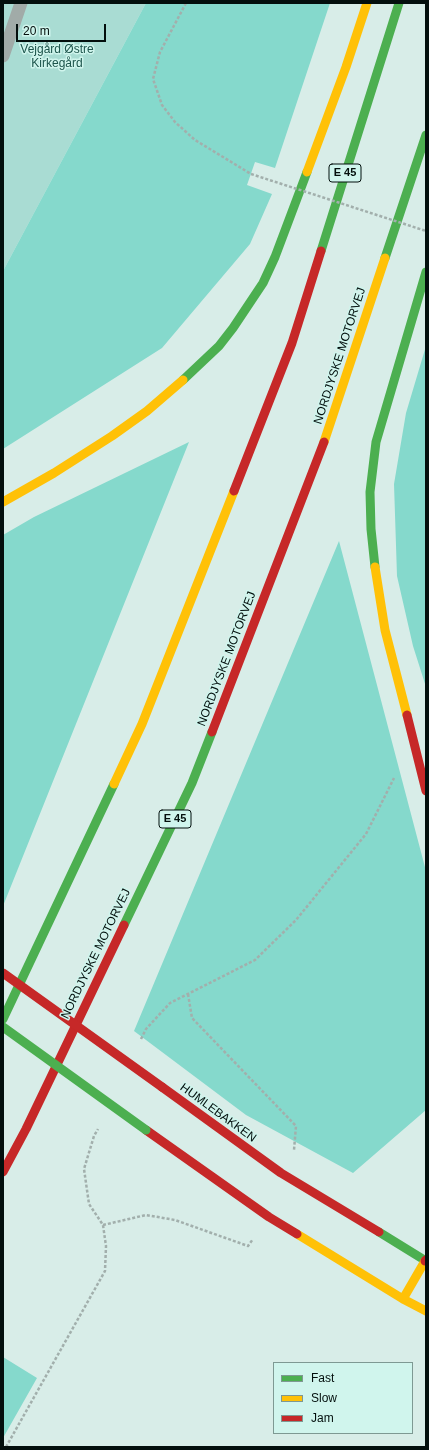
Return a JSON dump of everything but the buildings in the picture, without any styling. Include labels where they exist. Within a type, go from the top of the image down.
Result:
[{"type":"main road","points":[[3,502],[67,465],[147,411],[198,367],[219,346],[263,282],[275,257],[346,67],[367,3]]},
{"type":"main road","name":"E 45","points":[[3,1019],[142,724],[292,343],[399,3]]},
{"type":"main road","name":"NORDJYSKE MOTORVEJ","points":[[3,1172],[192,783],[320,453],[426,135]]},
{"type":"main road","points":[[426,272],[376,442],[370,492],[372,537],[384,630],[426,791]]},
{"type":"main road","name":"HUMLEBAKKEN","points":[[3,973],[281,1173],[426,1260],[403,1299]]},
{"type":"main road","points":[[3,1027],[269,1217],[403,1299],[426,1311]]},
{"type":"lane","points":[[3,56],[21,3]]},
{"type":"path","points":[[186,3],[160,52],[153,79],[162,105],[175,122],[195,140],[251,174],[426,231]]},
{"type":"path","points":[[188,994],[192,1018],[296,1126],[294,1149],[281,1173]]},
{"type":"path","points":[[103,1225],[146,1215],[175,1220],[248,1246],[269,1217]]},
{"type":"green space","name":"Vejgård Østre Kirkegård","points":[[3,3],[146,3],[3,271]]},
{"type":"green space","points":[[146,3],[330,3],[275,168],[255,162],[247,185],[272,194],[250,244],[162,348],[3,449],[3,271]]},
{"type":"green space","points":[[426,346],[426,687],[413,646],[397,576],[394,484],[406,413]]},
{"type":"green space","points":[[189,442],[3,906],[3,535],[34,517]]},
{"type":"green space","points":[[339,541],[426,871],[426,1110],[353,1173],[246,1115],[134,1031]]},
{"type":"green space","points":[[3,1357],[37,1378],[3,1438]]},
{"type":"traffic: fast","points":[[321,251],[399,3]]},
{"type":"traffic: fast","points":[[385,258],[426,135]]},
{"type":"traffic: fast","points":[[183,380],[219,346],[263,283],[275,257],[307,172]]},
{"type":"traffic: fast","points":[[375,567],[371,529],[370,492],[376,442],[426,272]]},
{"type":"traffic: fast","points":[[124,925],[192,783],[212,732]]},
{"type":"traffic: fast","points":[[3,1019],[114,784]]},
{"type":"traffic: fast","points":[[3,1027],[146,1130]]},
{"type":"traffic: fast","points":[[379,1232],[426,1261]]},
{"type":"traffic: slow","points":[[307,172],[346,67],[367,3]]},
{"type":"traffic: slow","points":[[324,442],[385,258]]},
{"type":"traffic: slow","points":[[3,502],[54,473],[112,436],[147,411],[183,380]]},
{"type":"traffic: slow","points":[[114,784],[142,724],[234,491]]},
{"type":"traffic: slow","points":[[375,567],[385,630],[407,715]]},
{"type":"traffic: slow","points":[[297,1234],[403,1299],[426,1311]]},
{"type":"traffic: slow","points":[[403,1299],[425,1261]]},
{"type":"traffic: jam","points":[[234,491],[292,343],[321,251]]},
{"type":"traffic: jam","points":[[212,732],[324,442]]},
{"type":"traffic: jam","points":[[407,715],[426,791]]},
{"type":"traffic: jam","points":[[3,1172],[26,1129],[124,925]]},
{"type":"traffic: jam","points":[[3,973],[162,1087]]},
{"type":"traffic: jam","points":[[162,1087],[281,1173],[379,1232]]},
{"type":"traffic: jam","points":[[146,1130],[269,1217],[297,1234]]}]
